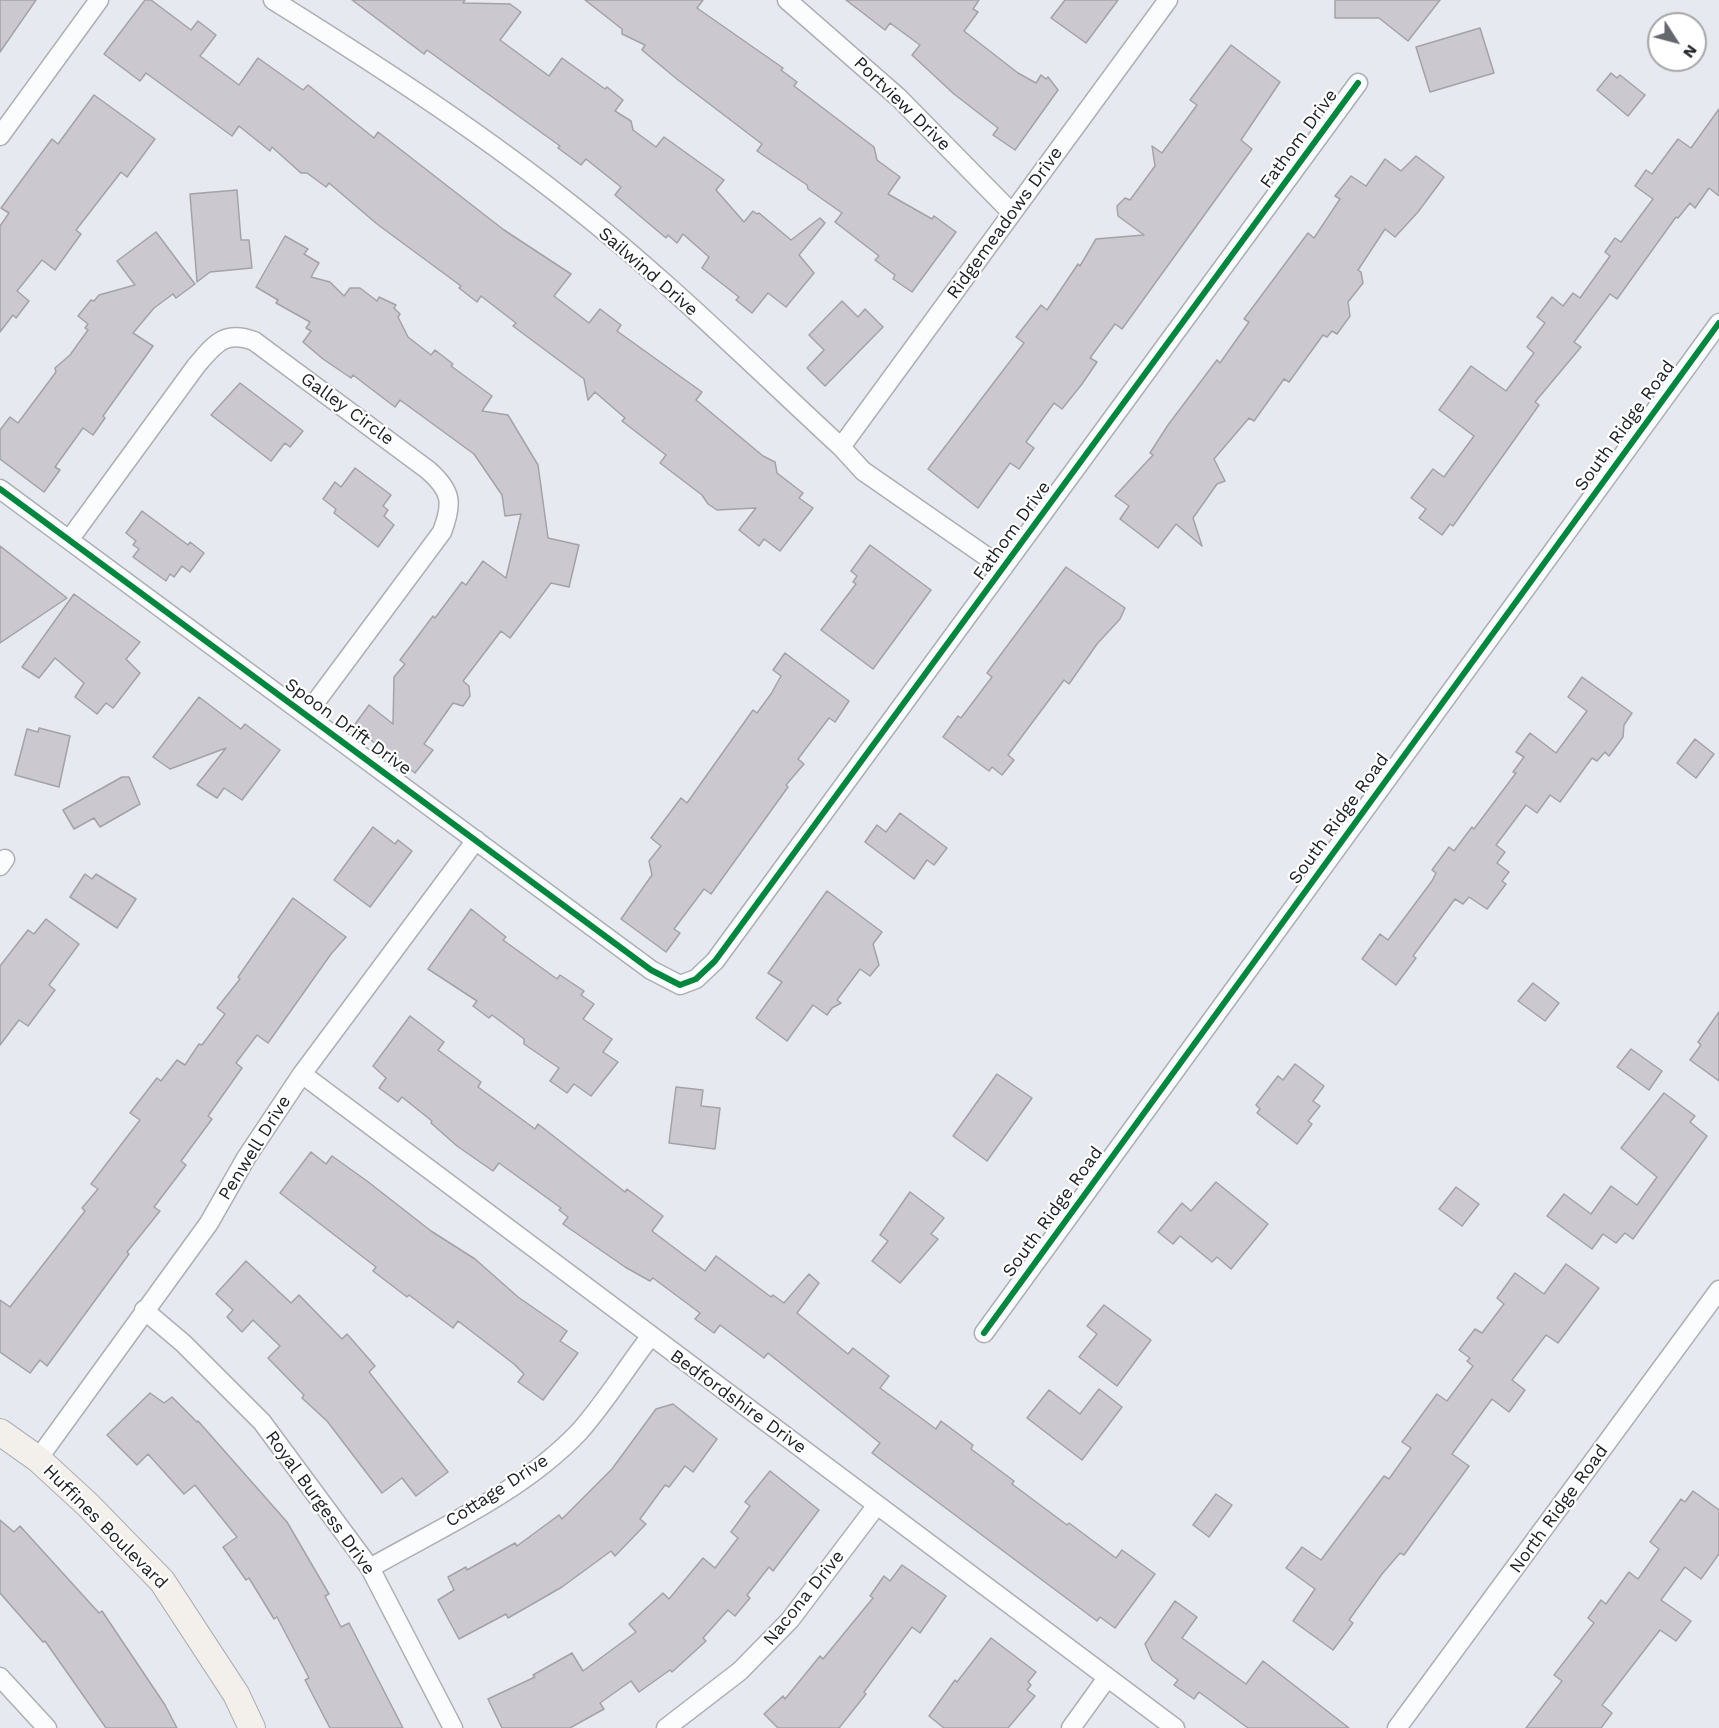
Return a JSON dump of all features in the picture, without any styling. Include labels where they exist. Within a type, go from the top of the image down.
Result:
[{"type":"main road","name":"Huffines Boulevard","points":[[0,1432],[38,1459],[88,1504],[162,1581],[236,1694],[252,1728]]},
{"type":"street","points":[[0,136],[99,0]]},
{"type":"street","name":"Sailwind Drive","points":[[273,0],[370,61],[483,137],[561,196],[644,266],[841,447],[863,471],[1003,568]]},
{"type":"street","name":"Portview Drive","points":[[787,0],[899,98],[1012,213]]},
{"type":"street","name":"Ridgemeadows Drive","points":[[841,447],[1168,0]]},
{"type":"street","name":"Fathom Drive","points":[[680,985],[696,979],[715,961],[1358,83]]},
{"type":"street","name":"South Ridge Road","points":[[984,1333],[1719,323]]},
{"type":"street","name":"Galley Circle","points":[[69,540],[196,366],[216,344],[227,337],[242,337],[254,341],[428,470],[442,482],[450,500],[442,532],[306,715]]},
{"type":"street","name":"Spoon Drift Drive","points":[[0,489],[651,970],[680,985]]},
{"type":"street","name":"Penwell Drive","points":[[38,1459],[209,1223],[246,1158],[302,1074],[476,840]]},
{"type":"street","name":"Bedfordshire Drive","points":[[302,1074],[1174,1728]]},
{"type":"street","name":"North Ridge Road","points":[[1397,1728],[1719,1290]]},
{"type":"street","name":"Royal Burgess Drive","points":[[144,1311],[183,1343],[262,1422],[370,1569],[453,1728]]},
{"type":"street","name":"Cottage Drive","points":[[370,1569],[495,1496],[541,1466],[579,1431],[650,1337]]},
{"type":"street","name":"Nacona Drive","points":[[666,1728],[740,1671],[790,1620],[878,1505]]},
{"type":"street","points":[[0,1677],[47,1728]]},
{"type":"street","points":[[1071,1728],[1107,1678]]},
{"type":"building","points":[[0,0],[36,0],[0,52]]},
{"type":"building","points":[[145,0],[151,0],[191,30],[198,21],[216,35],[200,56],[239,85],[258,58],[303,90],[308,85],[374,138],[378,132],[504,230],[571,274],[554,296],[589,323],[600,309],[621,325],[617,331],[702,392],[696,400],[763,456],[775,462],[777,473],[803,493],[799,498],[813,508],[780,551],[764,539],[759,546],[739,530],[756,508],[717,510],[708,504],[702,495],[660,463],[666,455],[622,421],[625,418],[595,392],[588,400],[584,379],[513,326],[516,323],[481,296],[477,302],[459,288],[461,286],[377,224],[329,183],[326,187],[307,173],[301,173],[272,147],[270,151],[239,126],[232,136],[146,73],[140,81],[104,54]]},
{"type":"building","points":[[352,0],[465,0],[463,3],[510,4],[521,12],[500,40],[549,76],[562,58],[605,89],[607,87],[623,100],[615,111],[631,121],[633,130],[656,147],[664,137],[724,180],[716,190],[744,222],[753,211],[759,213],[791,240],[820,218],[825,223],[799,255],[814,273],[786,307],[768,293],[752,313],[736,300],[739,297],[702,268],[709,257],[683,234],[677,243],[668,235],[666,238],[615,195],[621,187],[586,159],[581,165],[558,148],[560,146],[427,50],[424,54]]},
{"type":"building","points":[[585,0],[703,0],[697,8],[783,68],[781,70],[797,82],[794,86],[874,147],[877,160],[900,177],[888,194],[932,219],[934,216],[956,232],[912,292],[893,279],[895,275],[875,260],[879,256],[835,222],[842,213],[808,189],[807,185],[757,151],[762,144],[678,80],[642,50],[645,45],[622,34],[622,29]]},
{"type":"building","points":[[846,0],[979,0],[973,9],[978,12],[964,31],[1018,73],[1036,83],[1041,75],[1046,79],[1048,77],[1058,90],[1015,150],[993,135],[998,128],[954,94],[912,55],[920,45],[890,23],[885,30]]},
{"type":"building","points":[[1065,0],[1118,0],[1086,43],[1051,18]]},
{"type":"building","points":[[1335,0],[1440,0],[1408,41],[1379,18],[1335,18]]},
{"type":"building","points":[[1480,28],[1494,73],[1430,92],[1416,47]]},
{"type":"building","points":[[1231,45],[1280,82],[1241,140],[1252,149],[1122,329],[1115,324],[1090,358],[1097,362],[1082,384],[1062,409],[1054,403],[1026,442],[1034,448],[1019,469],[1010,463],[978,508],[928,469],[1024,343],[1016,337],[1041,305],[1047,310],[1078,264],[1080,266],[1096,239],[1144,235],[1118,216],[1117,206],[1125,198],[1130,200],[1155,166],[1152,146],[1162,153],[1197,105],[1190,100]]},
{"type":"building","points":[[1611,73],[1617,78],[1620,75],[1645,95],[1628,116],[1597,90]]},
{"type":"building","points":[[94,95],[155,139],[127,177],[121,172],[76,230],[81,234],[55,270],[42,260],[17,291],[29,301],[16,318],[13,315],[0,332],[0,226],[9,213],[1,208],[52,139],[58,144]]},
{"type":"building","points":[[1719,109],[1719,196],[1709,188],[1695,208],[1690,203],[1678,218],[1676,217],[1617,299],[1610,294],[1574,342],[1581,347],[1535,402],[1539,405],[1453,526],[1450,524],[1442,535],[1419,518],[1426,509],[1411,498],[1433,469],[1444,477],[1474,436],[1439,410],[1471,366],[1506,391],[1534,353],[1527,347],[1545,323],[1537,317],[1552,297],[1563,306],[1573,293],[1580,298],[1610,256],[1605,252],[1615,238],[1621,242],[1653,199],[1635,186],[1646,170],[1652,174],[1678,139],[1691,148]]},
{"type":"building","points":[[1416,156],[1444,177],[1418,212],[1395,237],[1385,229],[1358,270],[1361,272],[1363,283],[1348,302],[1350,316],[1337,334],[1332,331],[1327,337],[1323,335],[1289,382],[1284,379],[1254,421],[1249,418],[1214,459],[1225,481],[1217,484],[1193,518],[1202,546],[1176,524],[1158,548],[1120,519],[1129,506],[1115,496],[1153,455],[1150,453],[1168,425],[1217,360],[1220,363],[1249,322],[1244,319],[1308,233],[1314,238],[1340,199],[1335,196],[1351,176],[1366,186],[1385,159],[1401,171]]},
{"type":"building","points":[[237,190],[241,240],[249,240],[252,268],[210,272],[197,282],[190,194]]},
{"type":"building","points":[[156,232],[195,284],[176,298],[173,294],[154,308],[133,333],[153,346],[103,416],[105,418],[93,435],[83,428],[55,467],[60,470],[44,492],[0,459],[0,430],[10,417],[18,423],[56,372],[55,368],[70,355],[88,330],[85,328],[88,324],[78,316],[91,300],[94,301],[99,295],[135,285],[117,261]]},
{"type":"building","points":[[285,236],[308,249],[304,254],[319,263],[311,277],[330,282],[344,296],[350,288],[360,288],[377,301],[379,297],[396,305],[394,308],[400,314],[398,317],[408,337],[431,355],[435,350],[453,364],[451,366],[492,396],[482,411],[508,415],[538,465],[548,538],[579,545],[569,587],[551,583],[510,638],[501,631],[463,681],[469,686],[470,696],[463,706],[453,703],[424,744],[433,750],[415,773],[353,727],[369,705],[393,724],[394,677],[405,664],[400,660],[433,616],[435,618],[462,582],[466,585],[483,561],[506,578],[521,514],[505,516],[502,495],[474,454],[400,400],[395,407],[353,375],[351,378],[323,359],[303,342],[311,331],[306,328],[310,322],[276,303],[278,300],[256,287]]},
{"type":"building","points":[[842,301],[858,317],[865,309],[883,327],[825,386],[807,368],[824,350],[809,335]]},
{"type":"building","points":[[240,383],[303,431],[290,447],[285,443],[271,461],[211,415]]},
{"type":"building","points":[[355,468],[391,495],[383,506],[388,510],[384,516],[394,525],[378,547],[334,513],[336,509],[323,499],[335,482],[341,487]]},
{"type":"building","points":[[142,511],[188,545],[190,542],[204,553],[190,572],[182,566],[174,577],[170,574],[166,581],[133,557],[139,549],[133,545],[136,541],[126,533]]},
{"type":"building","points":[[870,545],[931,590],[873,669],[821,630],[856,584],[853,582],[857,576],[851,571]]},
{"type":"building","points":[[0,546],[67,598],[0,643]]},
{"type":"building","points":[[1066,567],[1125,608],[1120,619],[1097,644],[1069,684],[1064,680],[1008,755],[1014,760],[1002,775],[992,767],[989,771],[943,737],[958,716],[961,718],[992,677],[987,673]]},
{"type":"building","points":[[74,594],[140,642],[126,659],[140,673],[113,708],[106,703],[97,714],[75,697],[84,683],[55,658],[39,678],[22,667]]},
{"type":"building","points":[[785,653],[849,701],[835,722],[829,718],[798,759],[804,764],[786,785],[788,787],[711,894],[704,889],[674,929],[680,933],[666,952],[621,919],[652,875],[649,861],[661,846],[651,838],[681,798],[687,803],[753,710],[757,713],[771,694],[781,676],[773,670]]},
{"type":"building","points":[[1582,677],[1632,713],[1624,725],[1623,737],[1609,756],[1605,752],[1597,761],[1592,758],[1560,802],[1550,795],[1537,813],[1526,805],[1496,845],[1505,852],[1497,863],[1509,872],[1502,881],[1506,884],[1487,909],[1469,897],[1463,904],[1455,899],[1413,956],[1416,958],[1396,985],[1362,959],[1380,934],[1388,940],[1432,881],[1436,873],[1432,870],[1449,847],[1454,851],[1472,827],[1474,829],[1516,773],[1513,772],[1524,757],[1516,752],[1530,733],[1556,753],[1587,711],[1568,697]]},
{"type":"building","points":[[199,697],[241,729],[245,724],[280,750],[242,800],[224,788],[217,798],[197,785],[226,748],[170,769],[153,757]]},
{"type":"building","points":[[39,728],[70,736],[59,787],[15,775],[27,729],[38,732]]},
{"type":"building","points":[[1695,739],[1714,754],[1696,778],[1677,763]]},
{"type":"building","points":[[122,777],[129,777],[140,804],[100,827],[94,818],[74,829],[63,810]]},
{"type":"building","points":[[900,813],[947,848],[934,865],[927,860],[914,879],[865,842],[877,825],[886,832]]},
{"type":"building","points":[[373,827],[395,844],[398,840],[412,851],[370,907],[334,880]]},
{"type":"building","points":[[85,874],[92,879],[96,874],[136,899],[117,928],[70,897]]},
{"type":"building","points":[[827,891],[882,932],[873,944],[879,965],[870,976],[860,969],[837,1000],[841,1003],[832,1008],[827,1015],[813,1005],[787,1041],[756,1018],[782,982],[768,973]]},
{"type":"building","points":[[293,898],[346,937],[331,954],[268,1043],[257,1035],[236,1063],[242,1068],[208,1116],[212,1119],[181,1161],[186,1165],[154,1207],[160,1211],[127,1252],[129,1254],[47,1366],[40,1360],[30,1373],[0,1352],[0,1300],[10,1307],[85,1211],[82,1208],[98,1189],[91,1184],[140,1120],[130,1113],[157,1078],[161,1081],[177,1060],[185,1065],[199,1044],[202,1045],[225,1014],[217,1008],[240,979],[238,977]]},
{"type":"building","points":[[471,909],[506,937],[503,940],[557,979],[560,975],[584,991],[581,995],[594,1004],[583,1019],[612,1039],[603,1052],[618,1062],[591,1096],[574,1084],[567,1093],[550,1081],[559,1068],[524,1044],[524,1039],[492,1015],[489,1018],[473,1006],[477,1001],[428,969]]},
{"type":"building","points":[[46,919],[79,944],[49,985],[55,990],[28,1026],[19,1020],[0,1045],[0,966],[28,930],[34,934]]},
{"type":"building","points":[[1533,983],[1559,1003],[1545,1021],[1518,1001]]},
{"type":"building","points":[[1719,1012],[1719,1081],[1690,1060],[1701,1045],[1698,1042]]},
{"type":"building","points":[[410,1016],[444,1042],[438,1050],[481,1082],[478,1087],[535,1129],[538,1124],[625,1192],[627,1189],[663,1216],[652,1231],[705,1271],[716,1256],[771,1297],[773,1295],[784,1303],[809,1274],[819,1283],[797,1313],[848,1354],[853,1348],[889,1376],[880,1388],[936,1429],[941,1421],[973,1445],[971,1449],[1014,1481],[1012,1484],[1067,1525],[1069,1523],[1116,1558],[1122,1550],[1155,1574],[1115,1628],[1100,1617],[1097,1621],[872,1453],[880,1443],[768,1353],[764,1358],[720,1325],[714,1333],[695,1319],[700,1313],[653,1278],[650,1281],[625,1267],[563,1224],[568,1217],[559,1210],[561,1208],[499,1163],[493,1171],[457,1146],[431,1123],[432,1121],[402,1097],[398,1102],[379,1088],[386,1078],[373,1066]]},
{"type":"building","points":[[1631,1049],[1662,1071],[1649,1090],[1617,1067]]},
{"type":"building","points":[[1295,1064],[1324,1086],[1313,1101],[1320,1106],[1308,1121],[1312,1124],[1297,1144],[1257,1113],[1260,1109],[1256,1105],[1278,1076],[1283,1080]]},
{"type":"building","points":[[997,1074],[1032,1098],[987,1161],[953,1136]]},
{"type":"building","points":[[676,1087],[703,1090],[701,1106],[720,1108],[715,1149],[669,1143]]},
{"type":"building","points":[[1664,1093],[1695,1116],[1690,1122],[1707,1136],[1633,1239],[1625,1233],[1616,1243],[1603,1234],[1592,1249],[1547,1216],[1564,1194],[1591,1214],[1611,1186],[1637,1205],[1657,1177],[1621,1148]]},
{"type":"building","points":[[311,1152],[326,1164],[332,1156],[431,1231],[475,1259],[518,1297],[567,1331],[560,1341],[578,1353],[543,1400],[518,1382],[524,1374],[514,1364],[458,1321],[453,1328],[409,1295],[407,1297],[373,1271],[376,1267],[280,1193]]},
{"type":"building","points":[[1216,1182],[1268,1224],[1231,1269],[1217,1257],[1212,1262],[1180,1236],[1173,1244],[1158,1232],[1182,1203],[1191,1211]]},
{"type":"building","points":[[1456,1187],[1479,1204],[1462,1226],[1439,1209]]},
{"type":"building","points":[[910,1192],[944,1218],[931,1234],[938,1239],[900,1283],[872,1261],[888,1241],[880,1235]]},
{"type":"building","points":[[246,1261],[291,1303],[299,1295],[342,1339],[347,1334],[375,1366],[369,1372],[448,1472],[416,1496],[402,1478],[382,1493],[327,1421],[302,1398],[304,1395],[268,1358],[280,1346],[253,1320],[242,1332],[227,1317],[233,1310],[216,1294]]},
{"type":"building","points":[[1566,1264],[1599,1288],[1558,1343],[1546,1335],[1512,1380],[1525,1390],[1509,1412],[1492,1399],[1452,1454],[1469,1466],[1404,1555],[1400,1553],[1382,1574],[1349,1620],[1353,1623],[1333,1650],[1293,1621],[1315,1589],[1286,1568],[1302,1547],[1321,1560],[1384,1476],[1389,1479],[1411,1448],[1402,1442],[1437,1394],[1447,1401],[1473,1366],[1467,1361],[1470,1358],[1459,1350],[1475,1329],[1482,1333],[1504,1304],[1497,1298],[1515,1273],[1544,1294]]},
{"type":"building","points":[[1104,1305],[1151,1340],[1117,1386],[1079,1357],[1097,1334],[1087,1326]]},
{"type":"building","points":[[1099,1389],[1122,1407],[1082,1460],[1027,1418],[1049,1390],[1080,1414]]},
{"type":"building","points":[[150,1393],[164,1403],[172,1397],[198,1421],[287,1522],[329,1594],[325,1596],[341,1627],[349,1623],[403,1728],[330,1728],[305,1680],[309,1678],[277,1617],[274,1619],[249,1578],[246,1580],[223,1547],[237,1537],[195,1485],[184,1494],[148,1454],[137,1465],[107,1435]]},
{"type":"building","points":[[673,1404],[717,1439],[693,1472],[685,1466],[669,1487],[665,1485],[640,1519],[646,1524],[615,1556],[611,1551],[562,1587],[508,1618],[506,1614],[459,1639],[438,1600],[454,1590],[448,1577],[466,1567],[467,1570],[515,1543],[517,1546],[559,1515],[562,1519],[612,1469],[656,1409]]},
{"type":"building","points":[[770,1471],[819,1510],[773,1571],[769,1567],[747,1595],[750,1598],[735,1616],[728,1610],[703,1638],[706,1641],[672,1672],[670,1670],[639,1692],[631,1681],[600,1703],[604,1709],[570,1728],[502,1728],[488,1699],[535,1677],[533,1675],[572,1653],[583,1671],[636,1632],[629,1624],[663,1593],[669,1599],[703,1558],[715,1568],[738,1538],[731,1532],[750,1506],[745,1502]]},
{"type":"building","points":[[1693,1491],[1719,1510],[1719,1554],[1701,1579],[1685,1567],[1661,1600],[1691,1621],[1676,1641],[1660,1630],[1602,1705],[1612,1713],[1601,1728],[1526,1728],[1562,1681],[1554,1675],[1594,1623],[1588,1618],[1601,1600],[1606,1604],[1629,1572],[1638,1579],[1659,1549],[1650,1542],[1681,1499],[1685,1502]]},
{"type":"building","points":[[1216,1494],[1232,1505],[1209,1537],[1193,1525]]},
{"type":"building","points":[[0,1520],[14,1532],[20,1526],[99,1613],[102,1611],[165,1705],[177,1728],[106,1728],[45,1641],[43,1642],[0,1593]]},
{"type":"building","points":[[902,1565],[946,1596],[920,1633],[912,1627],[864,1692],[866,1694],[839,1728],[778,1728],[764,1714],[783,1696],[785,1699],[820,1656],[823,1659],[873,1598],[870,1596],[884,1576],[890,1581]]},
{"type":"building","points":[[1175,1601],[1197,1617],[1182,1638],[1246,1684],[1263,1661],[1349,1728],[1248,1728],[1199,1692],[1194,1699],[1174,1685],[1178,1680],[1152,1660],[1145,1644]]},
{"type":"building","points":[[991,1638],[1036,1672],[1028,1682],[1031,1685],[1027,1690],[1035,1696],[1008,1728],[944,1728],[929,1716],[955,1680],[957,1682]]},
{"type":"cycle path","points":[[0,489],[651,970],[680,985],[696,979],[715,961],[1358,83]]},
{"type":"cycle path","points":[[984,1333],[1719,323]]}]
